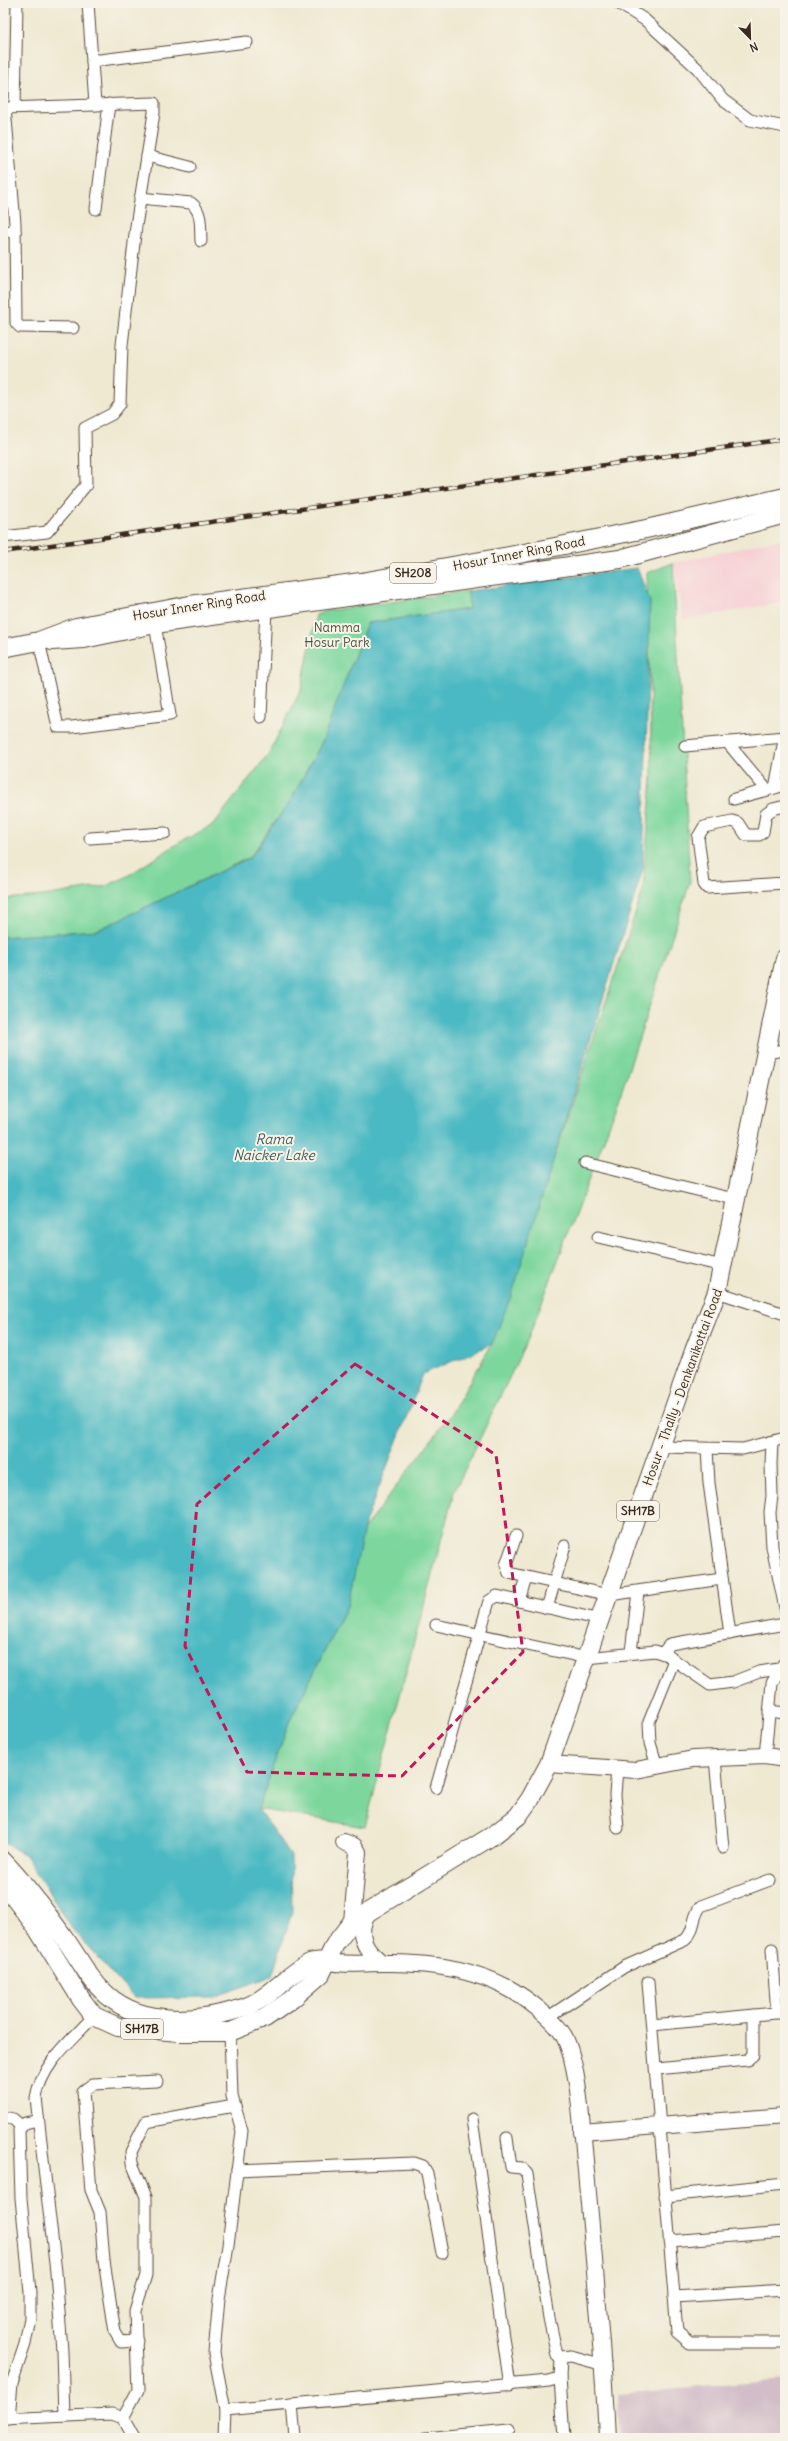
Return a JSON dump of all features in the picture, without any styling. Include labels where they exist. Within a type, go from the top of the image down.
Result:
[{"type":"main road","name":"Hosur Inner Ring Road","points":[[39,641],[76,627],[182,606],[361,582],[509,556],[785,497]]},
{"type":"main road","name":"Hosur Inner Ring Road","points":[[3,648],[39,641],[84,639],[155,624],[620,559],[785,514]]},
{"type":"main road","points":[[686,519],[691,540]]},
{"type":"main road","name":"Hosur - Thally - Denkanikottai Road","points":[[94,2016],[118,2027],[180,2032],[230,2032],[265,2018],[292,1999],[321,1974],[325,1961],[352,1922],[495,1834],[522,1810],[549,1764],[662,1447],[694,1351],[718,1292],[738,1200],[765,1053],[785,958]]},
{"type":"main road","name":"SH17B","points":[[3,1861],[27,1888],[86,1971],[106,1995],[137,2013],[169,2018],[221,2015],[245,2008],[259,2000],[308,1963],[325,1961]]},
{"type":"main road","points":[[3,1884],[35,1925],[94,2016]]},
{"type":"street","points":[[17,3],[8,108],[16,232],[16,323],[20,327],[73,328]]},
{"type":"street","points":[[88,3],[95,105]]},
{"type":"street","points":[[618,3],[645,20],[698,69],[723,100],[750,120],[785,127]]},
{"type":"street","points":[[92,61],[247,42]]},
{"type":"street","points":[[3,537],[47,532],[86,485],[85,428],[112,414],[120,404],[122,345],[140,198],[154,113],[154,103],[8,108]]},
{"type":"street","points":[[96,209],[109,104]]},
{"type":"street","points":[[147,156],[190,167]]},
{"type":"street","points":[[140,198],[191,203],[200,213],[201,241]]},
{"type":"street","points":[[3,231],[16,232]]},
{"type":"street","points":[[261,717],[266,609]]},
{"type":"street","points":[[39,641],[58,727],[72,727],[170,715],[155,624]]},
{"type":"street","points":[[686,746],[785,736],[776,788]]},
{"type":"street","points":[[727,742],[776,788]]},
{"type":"street","points":[[734,799],[776,788]]},
{"type":"street","points":[[785,806],[773,809],[766,814],[763,832],[759,835],[746,835],[738,823],[732,821],[704,827],[698,836],[704,884],[707,888],[785,883]]},
{"type":"street","points":[[90,838],[165,833]]},
{"type":"street","points":[[765,1053],[785,1050]]},
{"type":"street","points":[[585,1163],[738,1200]]},
{"type":"street","points":[[598,1237],[723,1266]]},
{"type":"street","points":[[718,1292],[785,1314]]},
{"type":"street","points":[[662,1447],[743,1449],[785,1438]]},
{"type":"street","points":[[772,1442],[772,1496],[770,1512],[772,1547],[785,1608]]},
{"type":"street","points":[[707,1449],[709,1482],[730,1634]]},
{"type":"street","points":[[516,1536],[506,1566],[507,1570],[511,1574],[610,1595],[722,1579]]},
{"type":"street","points":[[547,1608],[553,1583],[565,1546]]},
{"type":"street","points":[[518,1601],[526,1577]]},
{"type":"street","points":[[631,1652],[638,1592]]},
{"type":"street","points":[[436,1788],[478,1635],[489,1601],[493,1597],[518,1601],[601,1620]]},
{"type":"street","points":[[656,1766],[650,1743],[649,1722],[670,1658],[666,1648],[670,1644],[785,1624]]},
{"type":"street","points":[[436,1625],[587,1658],[631,1652],[655,1651],[670,1658],[710,1685],[733,1682],[759,1672],[784,1665]]},
{"type":"street","points":[[765,1756],[772,1683],[784,1665]]},
{"type":"street","points":[[769,1711],[785,1713]]},
{"type":"street","points":[[549,1764],[636,1770],[693,1759],[765,1756],[784,1762]]},
{"type":"street","points":[[715,1758],[723,1848]]},
{"type":"street","points":[[617,1768],[615,1801],[618,1828]]},
{"type":"street","points":[[344,1842],[358,1852],[352,1922]]},
{"type":"street","points":[[547,2018],[624,1967],[685,1940],[690,1936],[697,1911],[701,1906],[770,1880]]},
{"type":"street","points":[[368,1912],[362,1923],[361,1934],[369,1950],[382,1963]]},
{"type":"street","points":[[652,2025],[781,2013],[772,1950]]},
{"type":"street","points":[[325,1961],[352,1965],[382,1963],[439,1965],[462,1970],[508,1988],[529,2001],[563,2034],[573,2063],[582,2132],[604,2365],[606,2438]]},
{"type":"street","points":[[648,1982],[657,2069],[659,2126],[677,2332],[690,2343],[785,2343]]},
{"type":"street","points":[[657,2069],[748,2060],[753,2055],[753,2015]]},
{"type":"street","points":[[64,2416],[62,2351],[56,2272],[36,2098],[38,2083],[44,2071],[94,2016]]},
{"type":"street","points":[[220,2438],[224,2437],[225,2410],[214,2353],[219,2299],[242,2131],[241,2121],[233,2101],[230,2032]]},
{"type":"street","points":[[137,2341],[122,2342],[115,2332],[104,2261],[100,2212],[91,2190],[83,2091],[93,2084],[157,2081]]},
{"type":"street","points":[[123,2418],[138,2390],[136,2302],[144,2286],[147,2265],[146,2197],[132,2163],[131,2152],[146,2122],[233,2101]]},
{"type":"street","points":[[582,2132],[785,2116]]},
{"type":"street","points":[[3,2117],[13,2119],[21,2126],[21,2198],[30,2292],[30,2318],[28,2334],[12,2383],[6,2419],[112,2414],[123,2418],[134,2438]]},
{"type":"street","points":[[472,2119],[510,2386]]},
{"type":"street","points":[[21,2126],[38,2120]]},
{"type":"street","points":[[507,2138],[511,2167],[522,2168],[527,2174],[549,2318],[557,2355],[561,2358],[560,2378],[564,2438]]},
{"type":"street","points":[[237,2170],[414,2163],[423,2166],[427,2173],[442,2253]]},
{"type":"street","points":[[665,2196],[785,2184]]},
{"type":"street","points":[[669,2241],[785,2232]]},
{"type":"street","points":[[674,2297],[785,2290]]},
{"type":"street","points":[[561,2358],[572,2356],[604,2365]]},
{"type":"street","points":[[225,2410],[510,2386],[560,2378]]},
{"type":"street","points":[[292,2404],[295,2438]]},
{"type":"street","points":[[425,2438],[509,2430]]},
{"type":"highlighted area","points":[[355,1364],[496,1455],[523,1652],[402,1776],[247,1772],[185,1646],[197,1504]]},
{"type":"shaded area","points":[[785,538],[785,602],[683,620],[673,563]]},
{"type":"shaded area","points":[[785,2380],[785,2438],[619,2438],[618,2394]]},
{"type":"green space","points":[[673,563],[690,882],[617,1105],[528,1339],[454,1492],[365,1827],[258,1809],[289,1722],[348,1604],[363,1530],[451,1414],[492,1344],[643,890],[652,777],[647,573]]},
{"type":"green space","name":"Namma Hosur Park","points":[[468,591],[469,609],[367,623],[322,742],[291,800],[250,857],[98,930],[3,937],[3,899],[42,896],[106,886],[126,877],[180,842],[213,825],[269,753],[301,690],[316,615],[326,611]]},
{"type":"water","name":"Rama Naicker Lake","points":[[637,568],[650,601],[643,869],[512,1294],[492,1344],[423,1374],[365,1523],[348,1604],[289,1722],[258,1809],[291,1856],[292,1912],[272,1976],[214,1997],[134,1998],[72,1929],[25,1855],[3,1842],[3,937],[98,930],[251,857],[291,800],[322,742],[367,623],[469,609],[468,591]]},
{"type":"railway","points":[[3,552],[785,439]]}]
